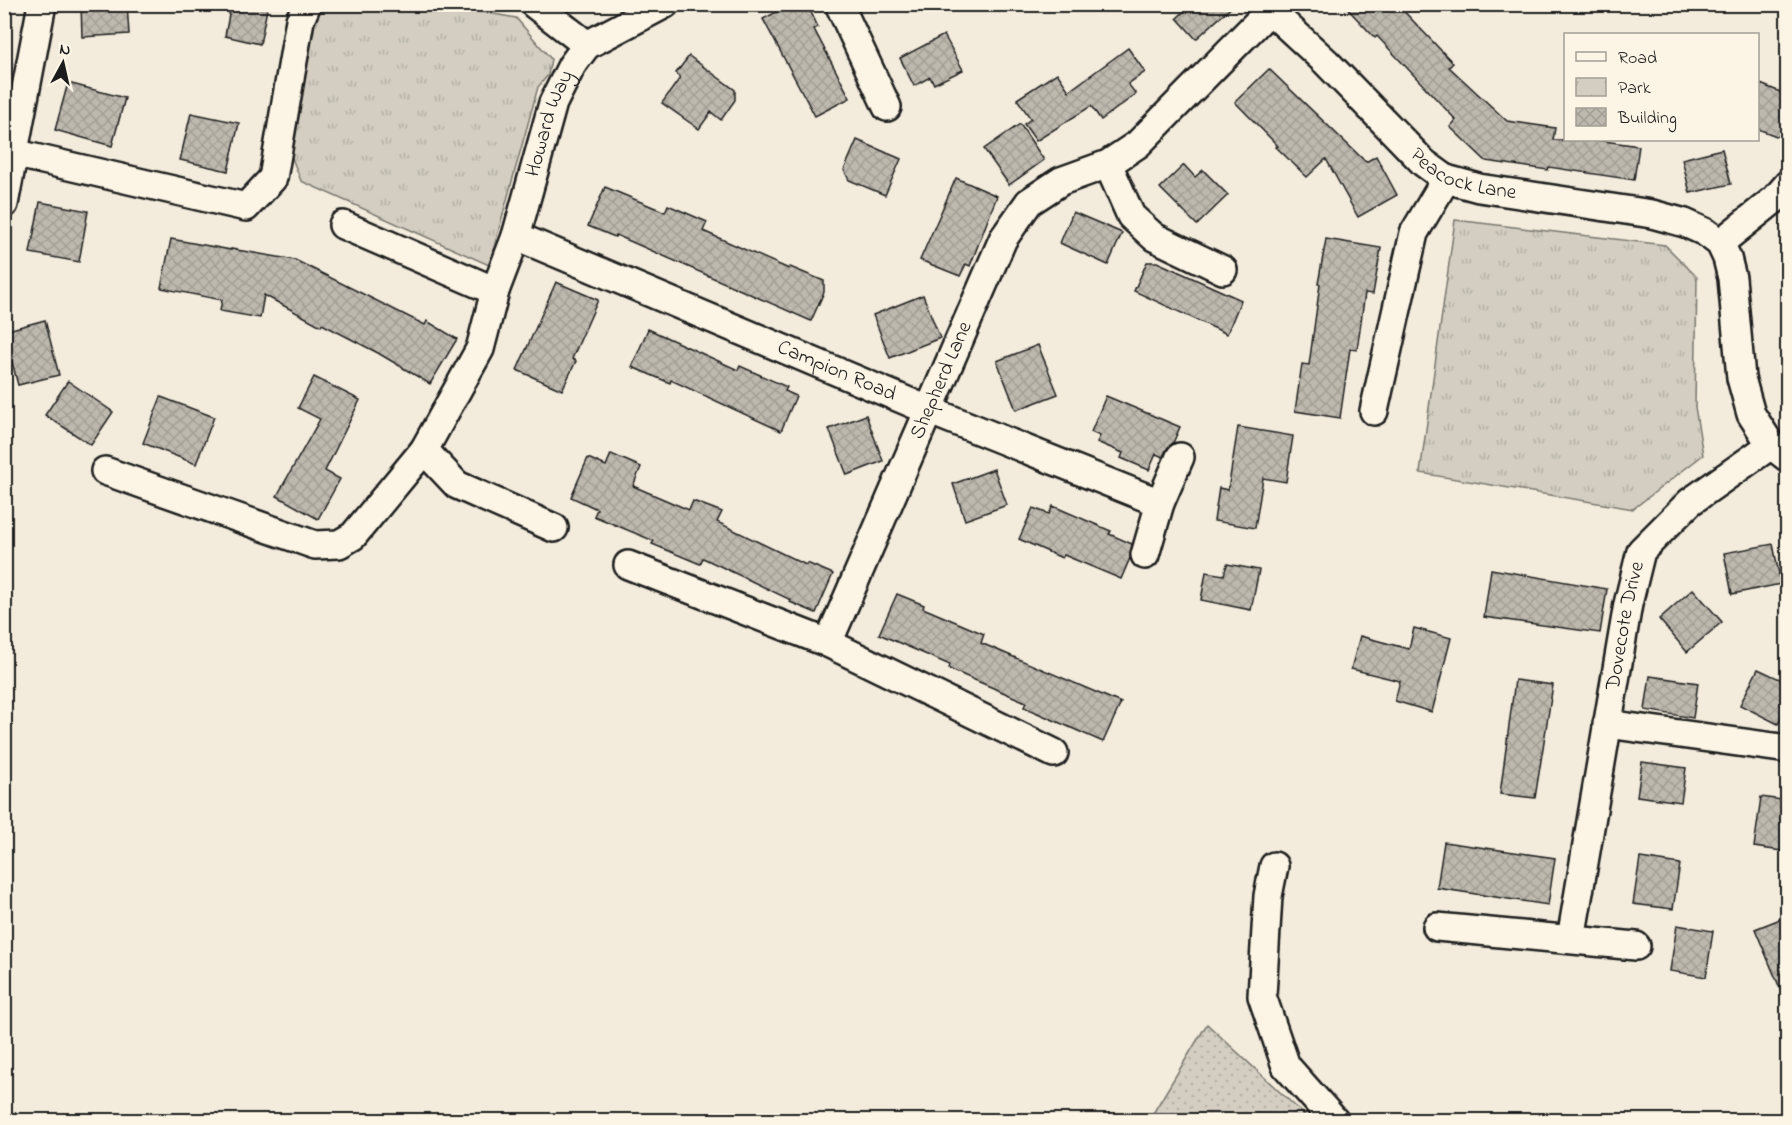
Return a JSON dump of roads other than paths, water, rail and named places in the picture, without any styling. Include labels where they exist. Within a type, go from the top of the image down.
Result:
[{"type":"street","points":[[4,204],[42,4]]},
{"type":"street","points":[[13,153],[246,207],[273,178],[300,20],[307,4]]},
{"type":"street","points":[[534,4],[587,45]]},
{"type":"street","name":"Howard Way","points":[[105,471],[315,544],[339,544],[352,536],[424,450],[480,349],[495,291],[516,236],[553,103],[572,65],[587,45],[665,4]]},
{"type":"street","points":[[839,4],[887,107]]},
{"type":"street","name":"Shepherd Lane","points":[[828,643],[1003,239],[1029,202],[1061,182],[1108,164],[1138,144],[1266,8]]},
{"type":"street","name":"Peacock Lane","points":[[1266,8],[1326,62],[1424,163],[1446,178],[1491,190],[1652,213],[1685,223],[1705,232],[1720,243]]},
{"type":"street","points":[[1108,164],[1131,216],[1154,237],[1223,270]]},
{"type":"street","points":[[1374,411],[1414,233],[1446,178]]},
{"type":"street","points":[[1779,452],[1751,414],[1741,378],[1732,278],[1720,243],[1775,199],[1788,184]]},
{"type":"street","points":[[343,225],[495,291]]},
{"type":"street","name":"Campion Road","points":[[516,236],[928,410],[1160,503]]},
{"type":"street","points":[[424,450],[457,485],[554,528]]},
{"type":"street","name":"Dovecote Drive","points":[[1571,939],[1628,604],[1641,551],[1690,502],[1779,452]]},
{"type":"street","points":[[1145,555],[1160,503],[1180,457]]},
{"type":"street","points":[[628,565],[828,643],[1054,753]]},
{"type":"street","points":[[1607,724],[1788,749]]},
{"type":"street","points":[[1274,866],[1268,896],[1262,996],[1286,1066],[1334,1120]]},
{"type":"street","points":[[1437,927],[1636,946]]}]
